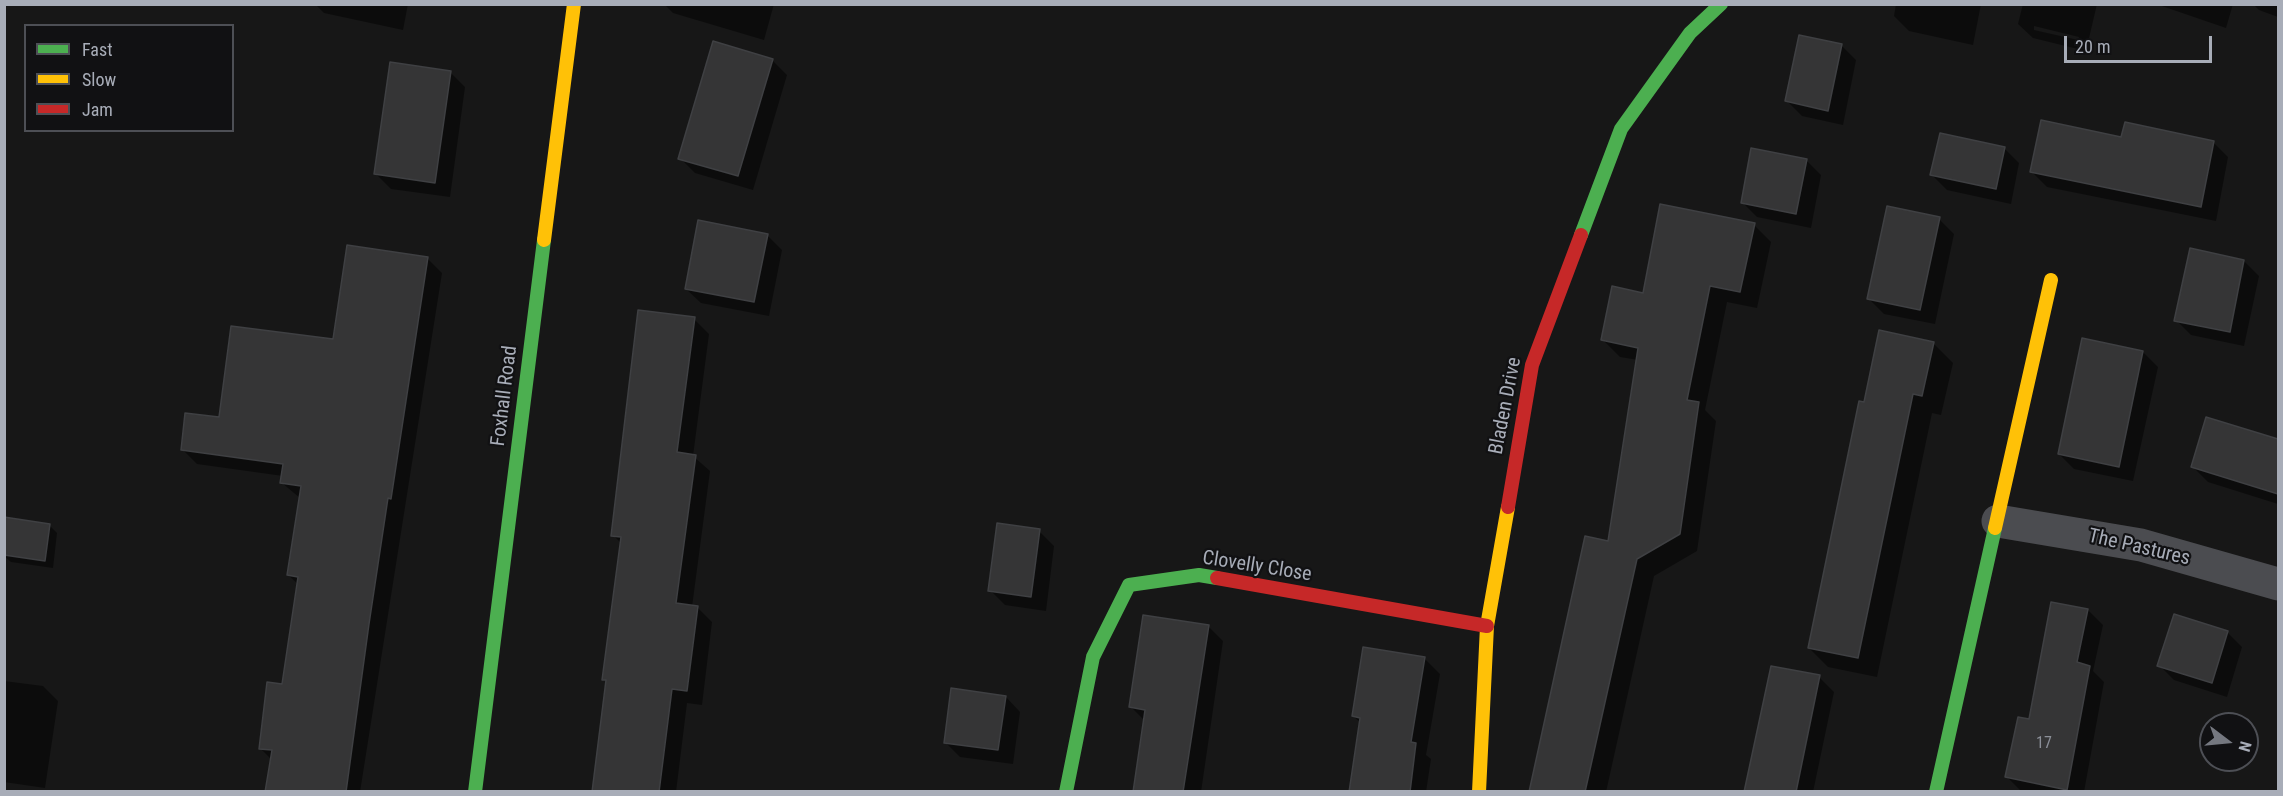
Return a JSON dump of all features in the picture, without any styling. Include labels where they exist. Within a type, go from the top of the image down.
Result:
[{"type":"street","name":"Foxhall Road","points":[[475,792],[574,4]]},
{"type":"street","name":"Bladen Drive","points":[[1479,792],[1487,626],[1532,365],[1621,129],[1690,33],[1721,4]]},
{"type":"street","points":[[1936,792],[2051,280]]},
{"type":"street","name":"The Pastures","points":[[1998,521],[2141,545],[2278,584]]},
{"type":"street","name":"Clovelly Close","points":[[1066,792],[1093,657],[1129,585],[1199,575],[1487,626]]},
{"type":"building","points":[[1799,35],[1842,44],[1828,111],[1785,101]]},
{"type":"building","points":[[713,41],[773,59],[738,176],[678,159]]},
{"type":"building","points":[[390,62],[451,71],[435,183],[374,174]]},
{"type":"building","points":[[2041,120],[2121,137],[2125,122],[2214,141],[2201,207],[2030,172]]},
{"type":"building","points":[[1940,133],[2005,147],[1996,189],[1930,175]]},
{"type":"building","points":[[1751,148],[1807,159],[1796,214],[1741,203]]},
{"type":"building","points":[[1660,204],[1755,223],[1740,292],[1710,286],[1687,400],[1699,402],[1680,534],[1637,559],[1585,792],[1529,792],[1585,536],[1608,541],[1638,348],[1601,340],[1612,286],[1643,293]]},
{"type":"building","points":[[1887,206],[1940,217],[1920,310],[1867,299]]},
{"type":"building","points":[[698,220],[768,234],[754,302],[685,289]]},
{"type":"building","points":[[347,245],[428,257],[391,499],[388,498],[346,792],[265,792],[272,750],[259,749],[267,682],[282,684],[298,577],[287,575],[301,486],[280,483],[283,464],[181,450],[185,413],[219,417],[231,326],[333,339]]},
{"type":"building","points":[[2190,248],[2244,260],[2230,332],[2174,321]]},
{"type":"building","points":[[638,310],[695,317],[677,452],[696,455],[676,603],[698,606],[687,691],[672,689],[659,792],[592,792],[606,680],[602,680],[621,537],[611,536]]},
{"type":"building","points":[[1879,330],[1934,342],[1922,396],[1913,394],[1858,658],[1808,648],[1859,401],[1864,402]]},
{"type":"building","points":[[2082,338],[2143,351],[2119,467],[2058,454]]},
{"type":"building","points":[[2206,417],[2278,439],[2278,494],[2191,467]]},
{"type":"building","points":[[4,517],[50,524],[45,561],[4,555]]},
{"type":"building","points":[[997,523],[1040,529],[1031,597],[988,591]]},
{"type":"building","points":[[2051,602],[2088,609],[2077,662],[2090,666],[2067,790],[2005,777],[2018,717],[2029,719]]},
{"type":"building","points":[[2174,614],[2228,631],[2212,683],[2157,666]]},
{"type":"building","points":[[1143,615],[1209,625],[1183,792],[1133,792],[1145,710],[1129,707]]},
{"type":"building","points":[[1363,647],[1425,657],[1411,742],[1416,743],[1410,792],[1349,792],[1360,718],[1352,716]]},
{"type":"building","points":[[1771,666],[1820,675],[1796,792],[1744,792]]},
{"type":"building","points":[[951,688],[1006,696],[998,750],[944,743]]},
{"type":"traffic: fast","points":[[1581,235],[1621,129],[1690,33],[1721,4]]},
{"type":"traffic: fast","points":[[475,792],[544,240]]},
{"type":"traffic: fast","points":[[1936,792],[1995,528]]},
{"type":"traffic: fast","points":[[1066,792],[1093,657],[1129,585],[1199,575],[1217,578]]},
{"type":"traffic: slow","points":[[544,240],[574,4]]},
{"type":"traffic: slow","points":[[1995,528],[2051,280]]},
{"type":"traffic: slow","points":[[1479,792],[1487,626],[1508,507]]},
{"type":"traffic: jam","points":[[1508,507],[1532,365],[1581,235]]},
{"type":"traffic: jam","points":[[1217,578],[1487,626]]}]
